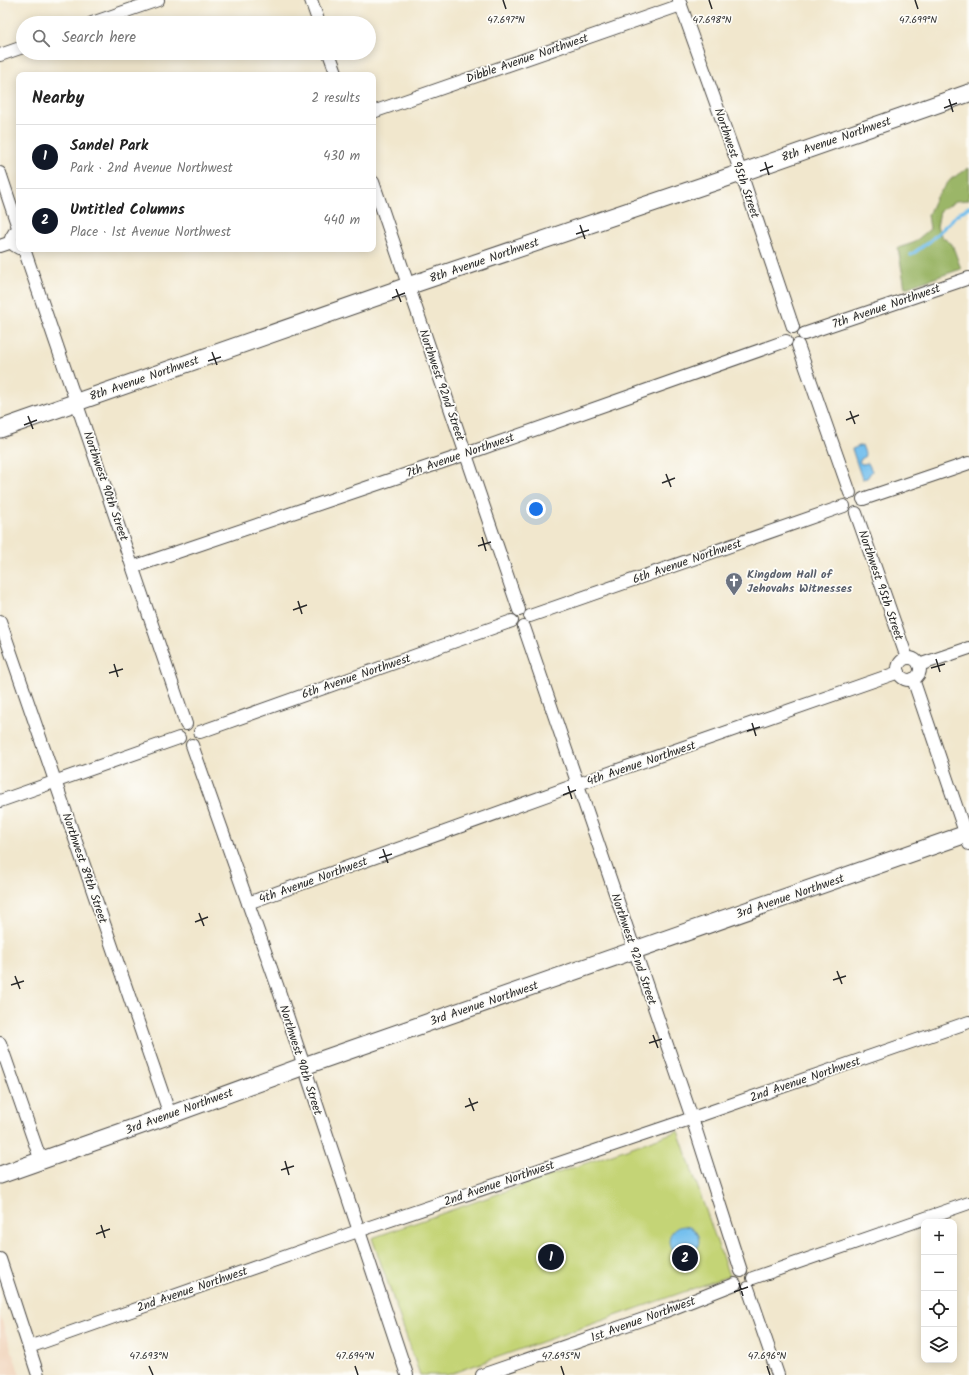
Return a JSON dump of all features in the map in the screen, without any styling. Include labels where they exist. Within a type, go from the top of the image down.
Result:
[{"type":"street","points":[[112,16],[158,0]]},
{"type":"street","points":[[311,0],[317,16]]},
{"type":"street","name":"Dibble Avenue Northwest","points":[[376,111],[680,2]]},
{"type":"street","name":"Northwest 95th Street","points":[[680,2],[741,172],[793,327]]},
{"type":"street","points":[[0,55],[16,49]]},
{"type":"street","points":[[332,60],[336,72]]},
{"type":"street","name":"8th Avenue Northwest","points":[[0,429],[408,286],[969,93]]},
{"type":"street","points":[[0,173],[16,221]]},
{"type":"street","name":"Northwest 92nd Street","points":[[376,191],[466,454],[525,613]]},
{"type":"street","points":[[0,246],[16,245],[12,235],[16,232]]},
{"type":"street","name":"Northwest 90th Street","points":[[25,252],[186,724]]},
{"type":"street","name":"7th Avenue Northwest","points":[[801,340],[969,278]]},
{"type":"street","points":[[801,340],[791,345],[786,341],[787,331],[793,327],[801,329],[801,340],[850,493]]},
{"type":"street","name":"7th Avenue Northwest","points":[[133,567],[466,454],[786,341]]},
{"type":"street","points":[[863,499],[969,463]]},
{"type":"street","points":[[850,493],[859,494],[863,499],[864,506],[856,513],[849,512],[844,506],[845,498],[850,493]]},
{"type":"street","name":"6th Avenue Northwest","points":[[525,613],[844,506]]},
{"type":"street","name":"Northwest 95th Street","points":[[856,513],[907,658]]},
{"type":"street","points":[[525,613],[530,622],[524,627],[517,627],[512,621],[514,614],[525,613]]},
{"type":"street","name":"Northwest 89th Street","points":[[0,621],[170,1115]]},
{"type":"street","name":"6th Avenue Northwest","points":[[200,732],[512,621]]},
{"type":"street","name":"Northwest 92nd Street","points":[[524,627],[692,1118],[741,1271]]},
{"type":"street","points":[[919,665],[969,648]]},
{"type":"street","points":[[907,658],[915,659],[919,665],[920,672],[918,676],[913,679],[908,680],[904,678],[899,672],[898,666],[907,658]]},
{"type":"street","name":"4th Avenue Northwest","points":[[248,903],[578,784],[899,672]]},
{"type":"street","points":[[913,679],[968,837]]},
{"type":"street","points":[[186,724],[194,725],[200,732],[198,741],[192,745],[185,745],[179,738],[179,730],[186,724]]},
{"type":"street","points":[[0,801],[179,738]]},
{"type":"street","name":"Northwest 90th Street","points":[[192,745],[304,1066],[407,1375]]},
{"type":"street","name":"3rd Avenue Northwest","points":[[0,1175],[304,1066],[635,950],[968,837]]},
{"type":"street","name":"2nd Avenue Northwest","points":[[29,1347],[358,1231],[969,1022]]},
{"type":"street","points":[[0,1043],[41,1160]]},
{"type":"street","points":[[778,1375],[750,1283],[750,1273],[747,1271],[741,1271],[735,1275],[734,1281],[739,1289],[750,1283],[969,1203]]},
{"type":"street","points":[[0,1259],[38,1375]]},
{"type":"street","name":"1st Avenue Northwest","points":[[482,1375],[661,1313],[735,1284]]},
{"type":"shaded area","points":[[0,1315],[20,1375],[0,1375]]},
{"type":"green space","points":[[969,168],[969,200],[956,201],[940,211],[937,227],[942,237],[952,244],[961,269],[905,288],[898,248],[913,243],[930,229],[928,215],[936,197],[951,179]]},
{"type":"green space","points":[[678,1131],[729,1276],[447,1375],[420,1375],[372,1238]]},
{"type":"water","points":[[862,445],[866,456],[859,462],[862,464],[868,463],[872,471],[867,478],[862,479],[852,449]]},
{"type":"water","points":[[684,1226],[690,1227],[698,1235],[698,1247],[690,1255],[684,1256],[678,1255],[670,1247],[669,1241],[670,1235],[678,1227]]},
{"type":"waterway","points":[[911,255],[930,241],[958,214],[969,207]]},
{"type":"place","name":"Kingdom Hall of Jehovahs Witnesses","points":[[734,596]]},
{"type":"place","name":"Sandel Park","points":[[551,1257]]},
{"type":"place","name":"Untitled Columns","points":[[685,1258]]}]
